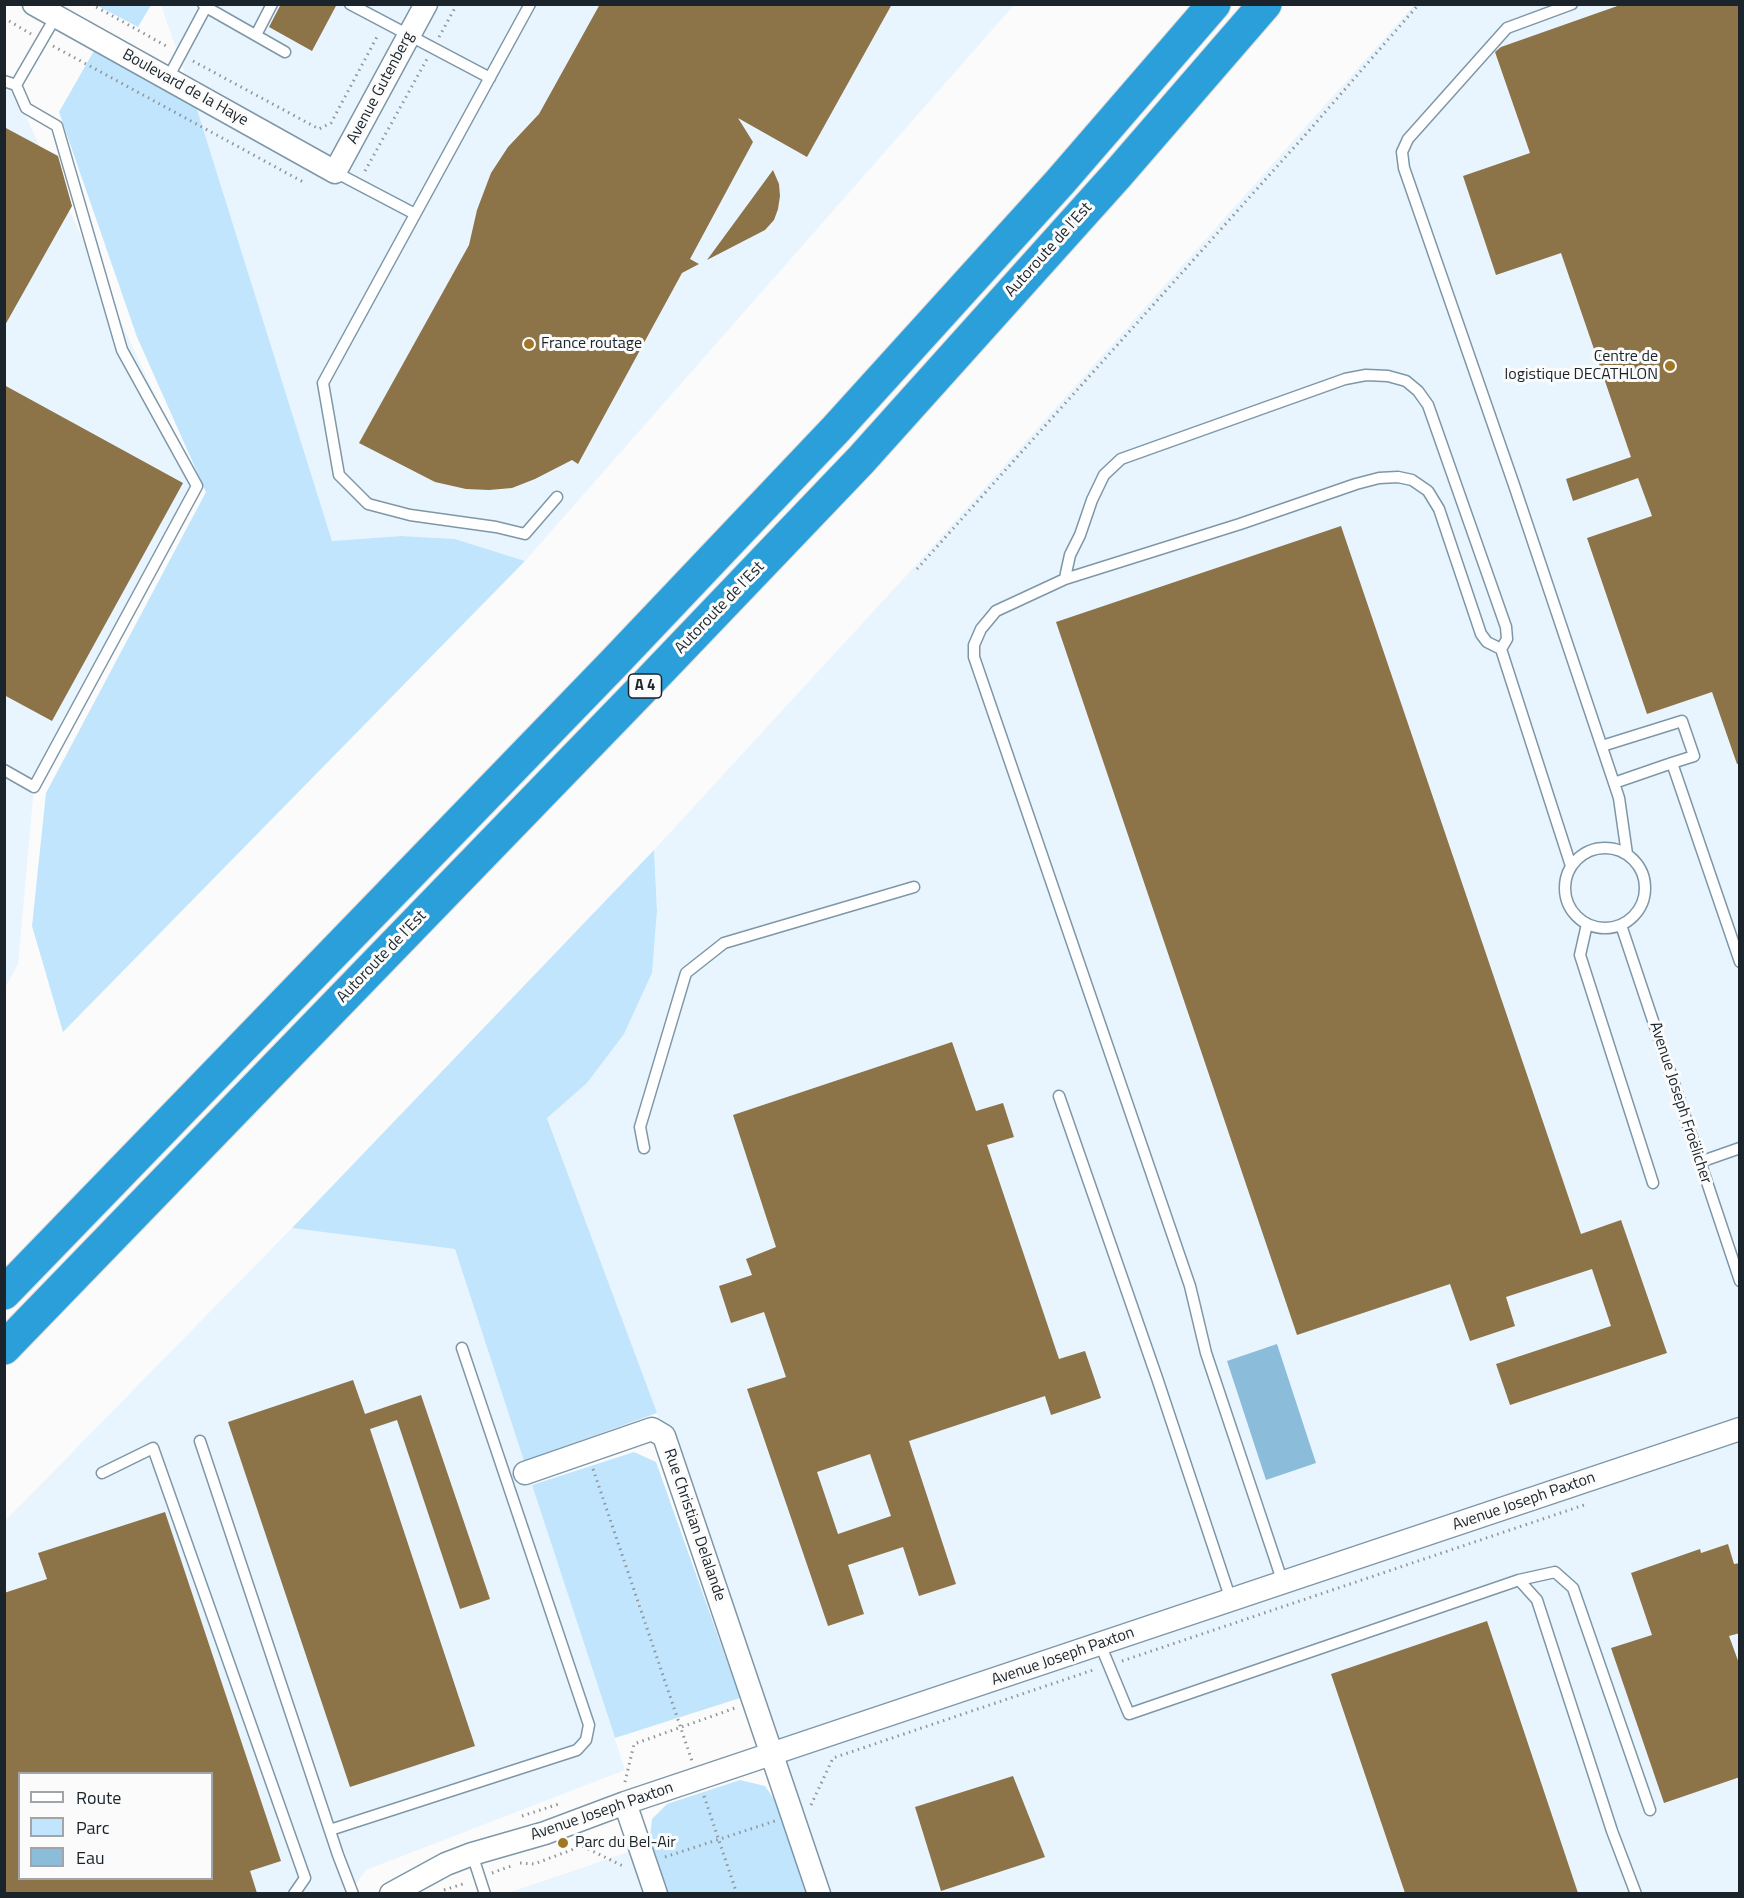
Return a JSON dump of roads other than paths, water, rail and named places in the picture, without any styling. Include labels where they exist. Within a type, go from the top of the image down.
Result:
[{"type":"highway","name":"A 4","points":[[4,1293],[614,663],[827,438],[1060,182],[1214,4]]},
{"type":"highway","name":"Autoroute de l’Est","points":[[4,1348],[861,460],[1117,175],[1265,4]]},
{"type":"street","name":"Boulevard de la Haye","points":[[34,4],[335,172]]},
{"type":"street","name":"Avenue Gutenberg","points":[[335,172],[426,4]]},
{"type":"street","name":"Rue Christian Delalande","points":[[516,1476],[652,1429],[664,1436],[771,1755]]},
{"type":"street","name":"Avenue Joseph Paxton","points":[[391,1893],[446,1864],[545,1833],[625,1792],[699,1779],[1104,1654],[1231,1600],[1740,1429]]},
{"type":"street","points":[[771,1755],[819,1893]]},
{"type":"street","points":[[625,1792],[656,1893]]},
{"type":"lane","points":[[256,35],[272,4]]},
{"type":"lane","points":[[350,4],[490,78]]},
{"type":"lane","points":[[530,4],[322,382],[339,475],[368,504],[410,515],[496,527],[525,534],[557,497]]},
{"type":"lane","points":[[1572,4],[1507,28],[1408,139],[1402,152],[1404,168],[1619,798],[1627,854]]},
{"type":"lane","points":[[168,78],[204,6],[285,52]]},
{"type":"lane","points":[[16,85],[56,16]]},
{"type":"lane","points":[[4,81],[16,85],[26,108],[57,126],[122,350],[197,486],[34,787],[4,770]]},
{"type":"lane","points":[[335,172],[415,214]]},
{"type":"lane","points":[[1065,579],[1070,555],[1080,535],[1092,500],[1104,475],[1121,459],[1345,379],[1366,375],[1388,376],[1406,381],[1418,391],[1428,405],[1506,627],[1507,639],[1501,650]]},
{"type":"lane","points":[[1283,1583],[1206,1353],[1190,1286],[974,657],[974,645],[981,629],[996,611],[1065,579],[1240,524],[1356,484],[1379,478],[1412,480],[1428,491],[1439,509],[1481,634],[1487,642],[1501,650],[1571,866]]},
{"type":"lane","points":[[1602,746],[1682,721],[1694,756],[1614,783]]},
{"type":"lane","points":[[1672,763],[1740,962]]},
{"type":"lane","points":[[1615,849],[1627,854],[1643,873],[1646,885],[1645,897],[1640,909],[1621,925],[1598,928],[1587,924],[1576,916],[1566,898],[1566,879],[1571,866],[1590,850],[1615,849]]},
{"type":"lane","points":[[644,1148],[640,1126],[686,973],[724,944],[914,887]]},
{"type":"lane","points":[[1587,924],[1580,955],[1653,1183]]},
{"type":"lane","name":"Avenue Joseph Froëlicher","points":[[1621,925],[1740,1281]]},
{"type":"lane","points":[[1059,1096],[1231,1600]]},
{"type":"lane","points":[[1700,1162],[1740,1148]]},
{"type":"lane","points":[[330,1830],[577,1750],[586,1740],[589,1725],[516,1476],[462,1348]]},
{"type":"lane","points":[[200,1441],[353,1893]]},
{"type":"lane","points":[[102,1473],[153,1448],[305,1878],[294,1893]]},
{"type":"lane","points":[[1104,1654],[1129,1714],[1519,1580],[1555,1572],[1573,1588],[1650,1810]]},
{"type":"lane","points":[[1519,1580],[1538,1600],[1612,1831],[1636,1893]]},
{"type":"lane","points":[[472,1854],[485,1893]]},
{"type":"water","points":[[1277,1344],[1316,1463],[1266,1480],[1227,1361]]},
{"type":"place","name":"France routage","points":[[529,344]]},
{"type":"place","name":"Centre de logistique DECATHLON","points":[[1670,366]]},
{"type":"place","name":"Parc du Bel-Air","points":[[563,1843]]}]
